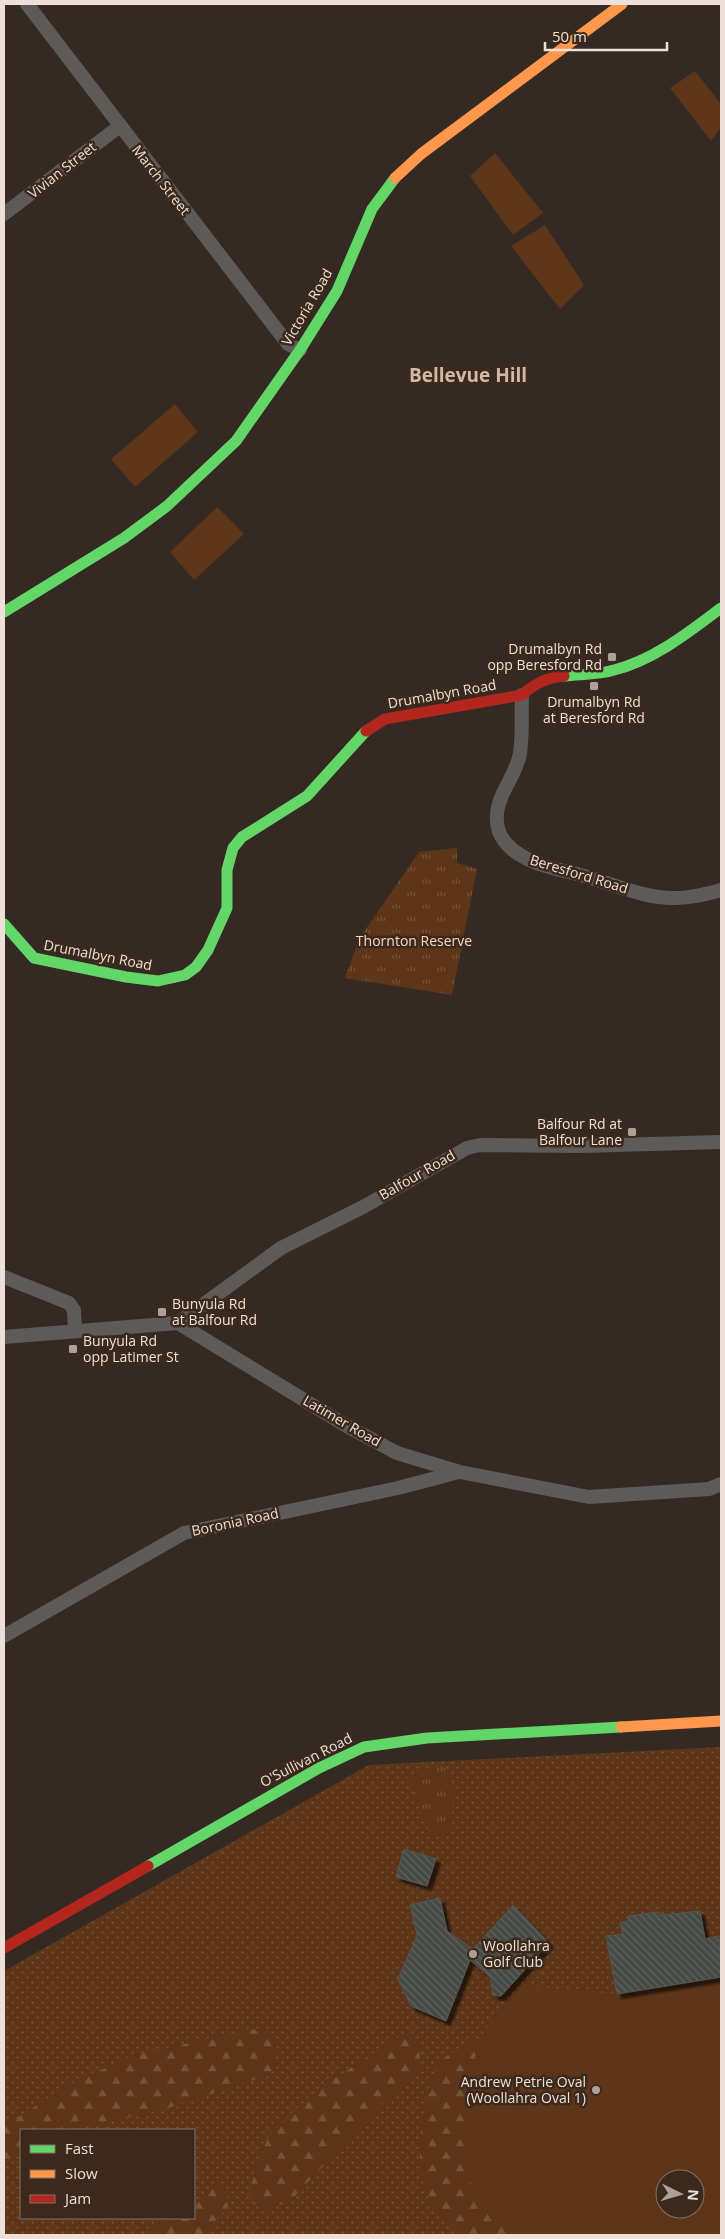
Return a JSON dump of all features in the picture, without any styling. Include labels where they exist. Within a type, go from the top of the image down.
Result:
[{"type":"street","name":"March Street","points":[[26,4],[288,344],[300,350]]},
{"type":"street","name":"Victoria Road","points":[[4,612],[124,538],[167,506],[236,442],[300,350],[337,291],[372,209],[401,171],[421,154],[622,4]]},
{"type":"street","name":"Vivian Street","points":[[4,214],[120,126]]},
{"type":"street","name":"Drumalbyn Road","points":[[4,924],[34,958],[158,982],[185,975],[196,967],[208,950],[227,908],[227,870],[233,848],[242,837],[307,796],[369,728],[386,719],[522,696],[531,685],[547,678],[613,670],[632,664],[687,635],[721,608]]},
{"type":"street","name":"Beresford Road","points":[[522,696],[520,752],[517,766],[500,796],[496,817],[498,830],[512,849],[521,856],[540,864],[651,894],[675,898],[700,896],[721,890]]},
{"type":"street","name":"Balfour Road","points":[[178,1323],[282,1248],[363,1207],[467,1148],[480,1145],[601,1146],[721,1142]]},
{"type":"street","points":[[4,1277],[68,1303],[74,1310],[75,1331]]},
{"type":"street","points":[[4,1338],[178,1323]]},
{"type":"street","name":"Latimer Road","points":[[178,1323],[345,1425],[397,1453],[460,1472],[589,1497],[708,1489],[721,1484]]},
{"type":"street","name":"Boronia Road","points":[[4,1636],[184,1533],[398,1488],[460,1472]]},
{"type":"street","name":"O'Sullivan Road","points":[[4,1948],[319,1768],[364,1747],[427,1738],[721,1721]]},
{"type":"green space","points":[[695,71],[721,104],[721,127],[711,141],[670,88]]},
{"type":"green space","points":[[495,153],[543,213],[513,235],[470,176]]},
{"type":"green space","points":[[545,225],[584,285],[560,309],[511,246]]},
{"type":"green space","points":[[175,404],[198,432],[135,487],[111,459]]},
{"type":"green space","points":[[217,507],[244,534],[194,580],[170,552]]},
{"type":"green space","name":"Thornton Reserve","points":[[457,848],[457,863],[477,869],[452,995],[345,978],[359,939],[419,852]]},
{"type":"green space","points":[[721,1747],[721,2235],[4,2235],[4,1971],[369,1765]]},
{"type":"green space","points":[[443,1764],[454,1778],[451,1835],[432,1837],[407,1776]]},
{"type":"green space","name":"Andrew Petrie Oval (Woollahra Oval 1)","points":[[721,1977],[721,2235],[517,2235],[475,2201],[463,2141],[478,2039],[522,1986],[617,1994]]},
{"type":"green space","points":[[250,2029],[271,2032],[275,2044],[275,2070],[262,2077],[168,2108],[74,2129],[20,2129],[20,2154],[4,2163],[4,2126],[74,2082],[132,2056]]},
{"type":"green space","points":[[409,2034],[419,2039],[420,2068],[377,2109],[291,2200],[262,2210],[252,2202],[251,2188],[255,2170],[269,2135],[317,2090],[397,2038]]},
{"type":"green space","points":[[478,2039],[463,2141],[475,2201],[517,2235],[460,2235],[430,2201],[421,2174],[420,2142],[422,2124],[428,2090],[433,2075],[441,2060]]},
{"type":"green space","points":[[213,2187],[222,2187],[227,2192],[228,2206],[203,2235],[145,2235],[151,2233],[166,2220],[195,2219],[195,2204]]},
{"type":"building","points":[[404,1849],[436,1859],[427,1886],[396,1877]]},
{"type":"building","name":"Woollahra Golf Club","points":[[440,1898],[447,1931],[473,1949],[513,1905],[549,1943],[501,1996],[493,1995],[490,1977],[470,1960],[446,2021],[411,2006],[398,1979],[417,1935],[410,1905]]},
{"type":"building","points":[[700,1911],[705,1939],[719,1936],[721,1977],[617,1994],[606,1936],[623,1934],[620,1923],[629,1921],[628,1916],[658,1912],[661,1915]]},
{"type":"traffic: fast","points":[[4,612],[124,538],[167,506],[236,441],[300,350],[337,291],[372,209],[395,178]]},
{"type":"traffic: fast","points":[[564,676],[608,672],[643,659],[671,644],[721,608]]},
{"type":"traffic: fast","points":[[4,924],[34,958],[126,977],[158,981],[185,975],[196,967],[208,950],[227,908],[227,870],[233,848],[242,837],[307,796],[366,731]]},
{"type":"traffic: fast","points":[[148,1866],[319,1768],[364,1747],[427,1738],[621,1727]]},
{"type":"traffic: slow","points":[[395,178],[421,154],[622,4]]},
{"type":"traffic: slow","points":[[621,1727],[721,1721]]},
{"type":"traffic: jam","points":[[366,731],[385,719],[522,695],[542,682],[564,676]]},
{"type":"traffic: jam","points":[[4,1948],[148,1866]]},
{"type":"place","name":"Drumalbyn Rd opp Beresford Rd","points":[[612,657]]},
{"type":"place","name":"Drumalbyn Rd at Beresford Rd","points":[[594,686]]},
{"type":"place","name":"Balfour Rd at Balfour Lane","points":[[632,1132]]},
{"type":"place","name":"Bunyula Rd at Balfour Rd","points":[[162,1312]]},
{"type":"place","name":"Bunyula Rd opp Latimer St","points":[[73,1349]]},
{"type":"place","name":"Woollahra Golf Club","points":[[473,1954]]},
{"type":"place","name":"Andrew Petrie Oval (Woollahra Oval 1)","points":[[596,2090]]},
{"type":"district","name":"Bellevue Hill","points":[[468,375]]}]
